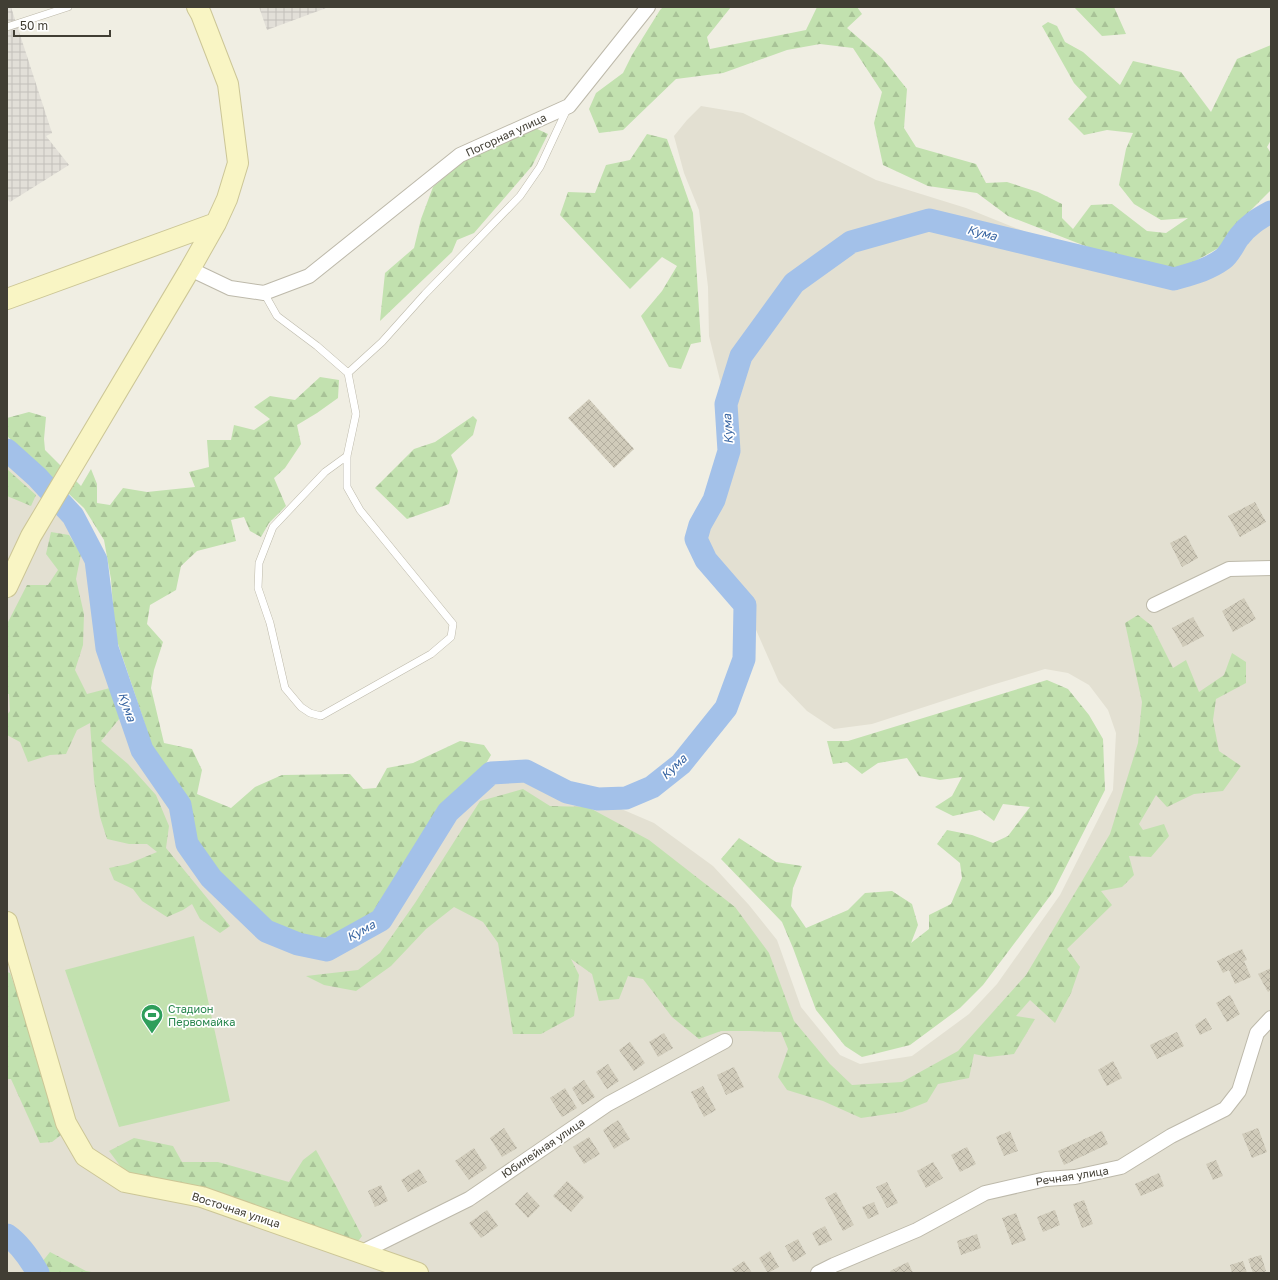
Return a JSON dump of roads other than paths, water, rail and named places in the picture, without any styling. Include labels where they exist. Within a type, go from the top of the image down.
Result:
[{"type":"street","points":[[7,587],[31,536],[190,269],[216,223],[227,199],[238,163],[228,84],[197,7]]},
{"type":"street","name":"Погорная улица","points":[[264,293],[309,276],[460,155],[569,106],[648,7]]},
{"type":"street","points":[[7,299],[216,223]]},
{"type":"street","points":[[190,269],[230,288],[264,293]]},
{"type":"street","points":[[1154,605],[1230,569],[1271,568]]},
{"type":"street","name":"Восточная улица","points":[[7,922],[66,1123],[85,1156],[125,1182],[202,1197],[418,1273]]},
{"type":"street","name":"Речная улица","points":[[818,1273],[834,1264],[917,1230],[985,1193],[1046,1179],[1075,1177],[1121,1167],[1171,1136],[1225,1109],[1239,1091],[1257,1033],[1271,1018]]},
{"type":"street","name":"Юбилейная улица","points":[[360,1253],[469,1199],[608,1104],[725,1041]]},
{"type":"lane","points":[[7,27],[68,7]]},
{"type":"lane","points":[[348,373],[382,342],[425,294],[520,196],[540,167],[569,106]]},
{"type":"lane","points":[[264,293],[278,316],[317,346],[348,373],[356,414],[347,456],[348,487],[360,510],[453,624],[451,637],[432,654],[321,716],[310,713],[301,707],[284,688],[270,623],[258,588],[260,563],[273,527],[325,472],[347,456]]},
{"type":"waterway","name":"Кума","points":[[7,450],[37,477],[73,516],[96,560],[107,648],[142,750],[180,805],[187,844],[211,878],[266,931],[298,944],[327,950],[381,920],[448,812],[491,773],[526,771],[567,792],[598,799],[626,798],[652,787],[681,764],[726,708],[744,659],[745,605],[706,560],[696,539],[700,525],[714,500],[729,451],[726,404],[741,356],[794,283],[851,242],[929,220],[1174,279],[1205,269],[1223,259],[1246,229],[1271,212]]},
{"type":"waterway","name":"Кума","points":[[7,1235],[24,1252],[38,1273]]},
{"type":"place","name":"Стадион Первомайка","points":[[152,1034]]}]
